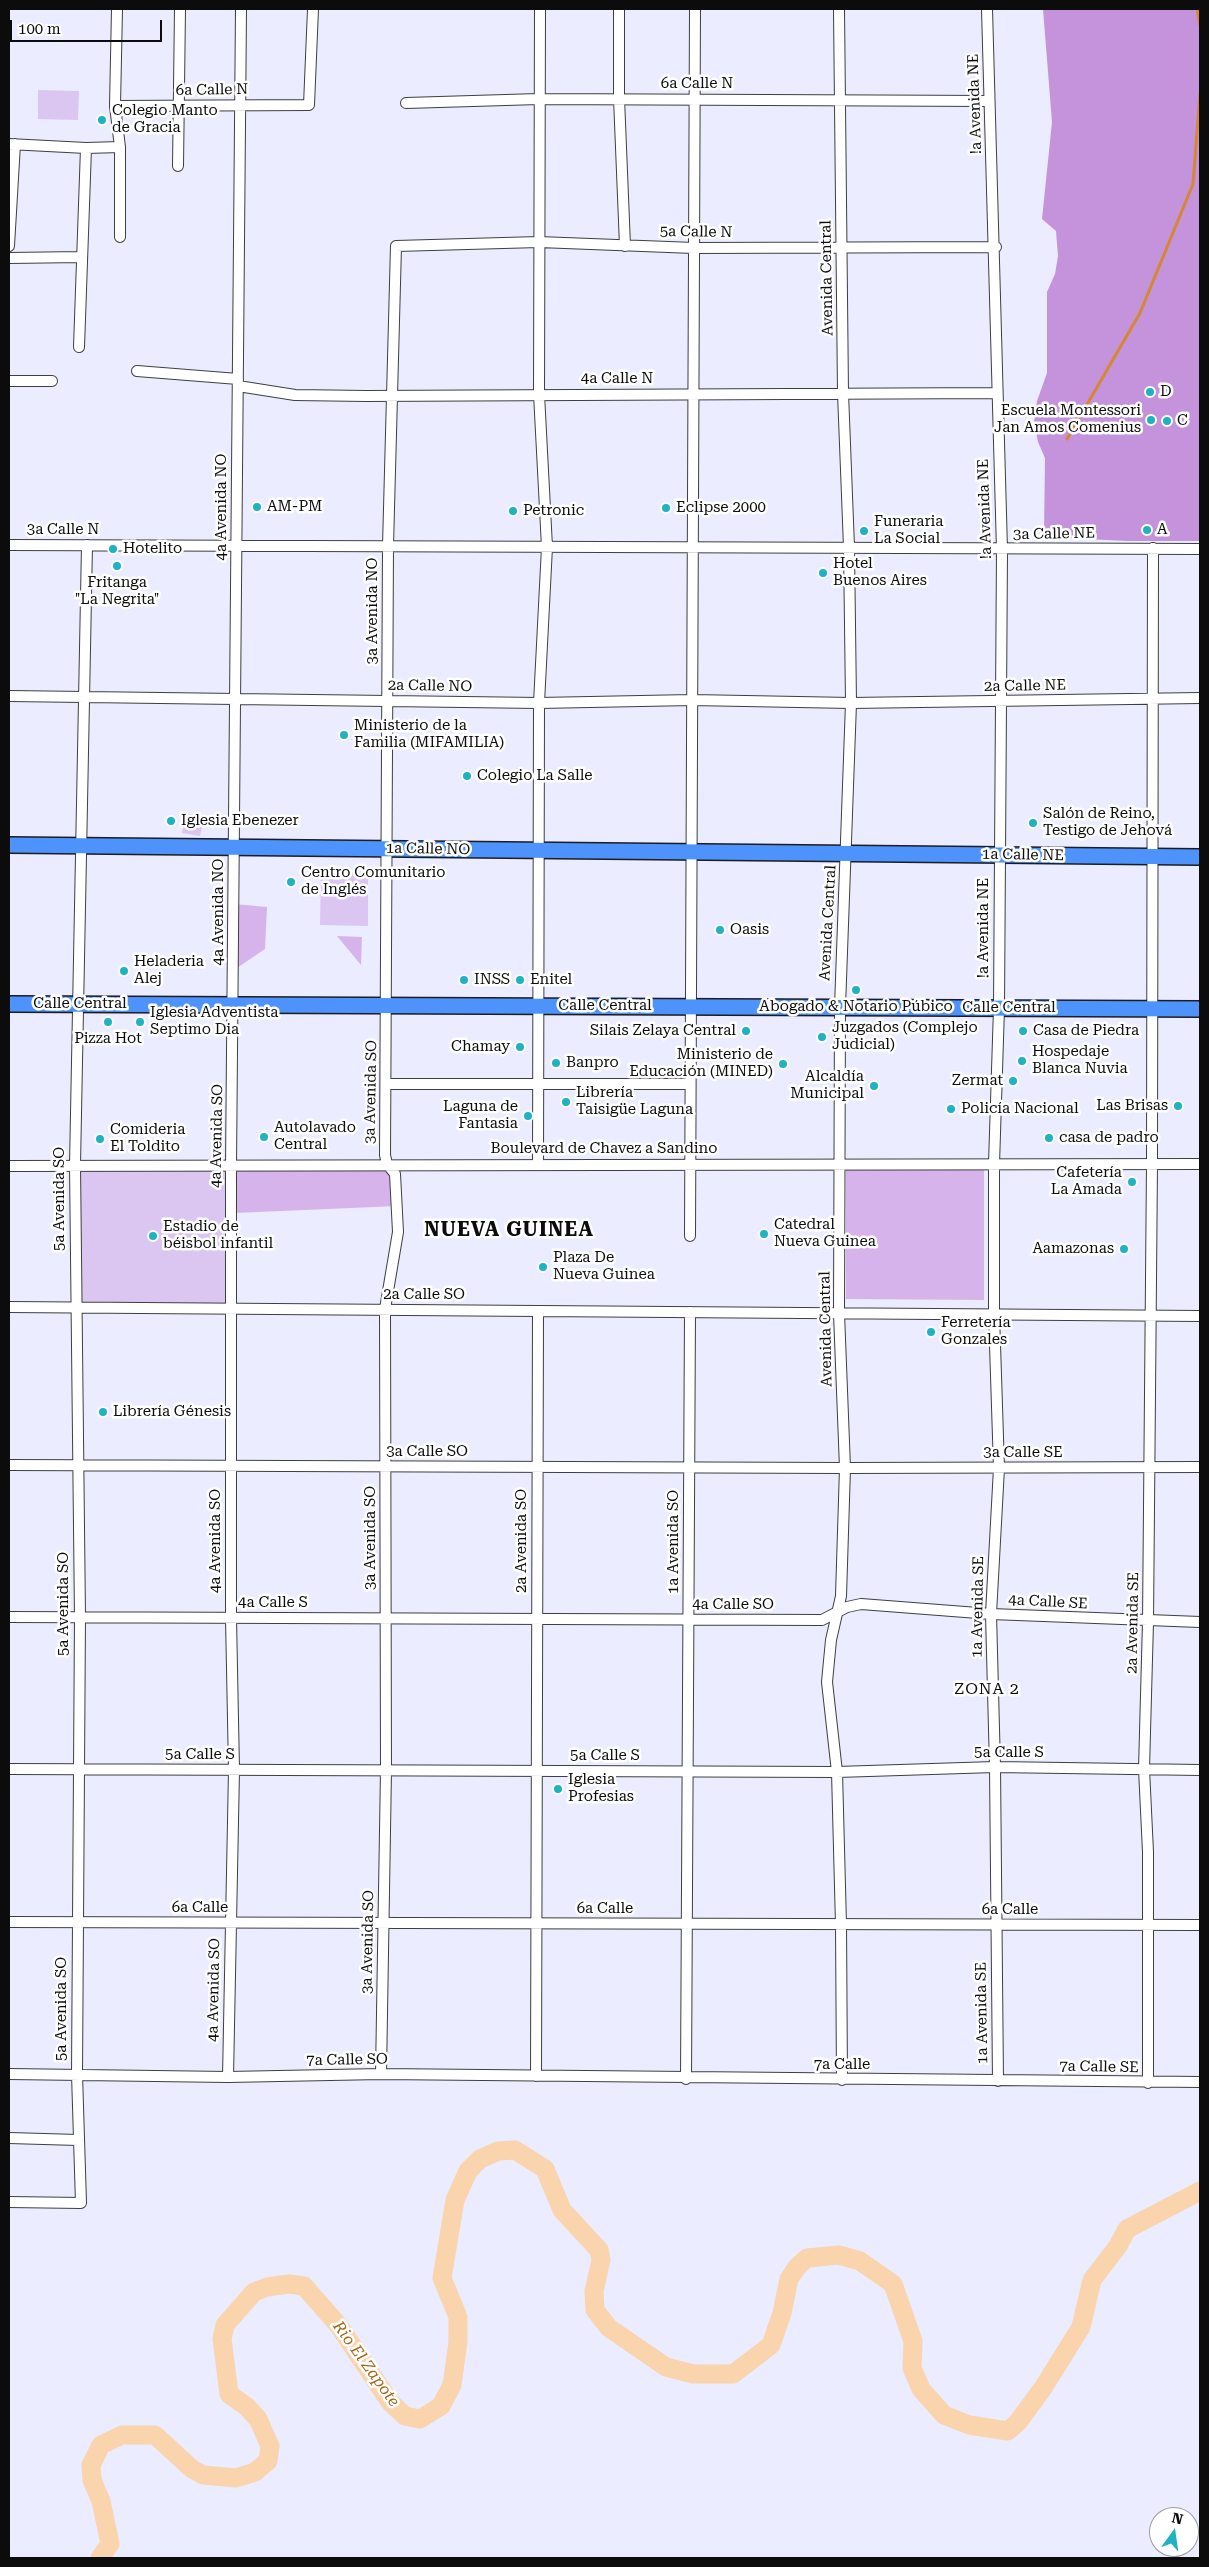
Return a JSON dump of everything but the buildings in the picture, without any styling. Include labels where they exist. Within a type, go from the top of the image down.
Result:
[{"type":"highway","name":"1a Calle NO","points":[[9,845],[846,853]]},
{"type":"highway","name":"1a Calle NE","points":[[846,853],[1200,857]]},
{"type":"highway","name":"Calle Central","points":[[9,1004],[1200,1009]]},
{"type":"street","points":[[117,9],[115,106],[120,147],[120,237]]},
{"type":"street","points":[[178,166],[180,9]]},
{"type":"street","name":"4a Avenida NO","points":[[234,1005],[241,9]]},
{"type":"street","name":"6a Calle N","points":[[115,106],[309,105],[313,9]]},
{"type":"street","points":[[538,1164],[539,703],[547,546],[539,394],[540,9]]},
{"type":"street","points":[[619,9],[625,246]]},
{"type":"street","points":[[690,1236],[695,9]]},
{"type":"street","name":"Avenida Central","points":[[839,9],[843,393],[849,547],[851,703],[840,1008],[839,1313],[845,1468],[841,1596],[831,1640],[827,1682],[837,1772],[841,1925],[842,2080]]},
{"type":"street","name":"!a Avenida NE","points":[[988,9],[989,101],[996,247],[996,392],[1002,550],[999,1008],[994,1164]]},
{"type":"street","name":"6a Calle N","points":[[406,103],[620,98],[989,101]]},
{"type":"street","points":[[9,246],[12,144],[86,148],[120,147]]},
{"type":"street","points":[[79,346],[86,148]]},
{"type":"street","name":"5a Calle N","points":[[396,246],[539,242],[694,248],[842,246],[996,247]]},
{"type":"street","name":"3a Avenida NO","points":[[387,1006],[388,546],[396,246]]},
{"type":"street","points":[[9,258],[81,257]]},
{"type":"street","name":"4a Calle N","points":[[137,371],[238,382],[295,395],[996,392]]},
{"type":"street","points":[[9,381],[52,381]]},
{"type":"street","name":"3a Calle N","points":[[9,545],[547,546]]},
{"type":"street","name":"5a Avenida SO","points":[[9,2202],[81,2203],[77,2074],[80,1617],[75,1165],[83,846],[87,545]]},
{"type":"street","name":"3a Calle NE","points":[[547,546],[849,547],[1002,550],[1200,549]]},
{"type":"street","name":"2a Avenida SE","points":[[1148,2083],[1148,1852],[1144,1769],[1148,1622],[1148,1467],[1151,1315],[1153,548]]},
{"type":"street","name":"2a Calle NO","points":[[9,696],[539,703],[692,700],[851,703]]},
{"type":"street","name":"2a Calle NE","points":[[851,703],[1200,698]]},
{"type":"street","name":"4a Avenida SO","points":[[228,2077],[234,1770],[231,1618],[231,1165],[234,1005]]},
{"type":"street","name":"3a Avenida SO","points":[[381,2074],[386,1770],[385,1310],[398,1232],[395,1174],[387,1164],[385,1155],[387,1006]]},
{"type":"street","points":[[386,1084],[690,1084]]},
{"type":"street","name":"1a Avenida SE","points":[[994,1164],[994,1314],[998,1468],[991,1614],[995,1767],[998,2081]]},
{"type":"street","name":"Boulevard de Chavez a Sandino","points":[[9,1166],[1200,1164]]},
{"type":"street","name":"2a Calle SO","points":[[9,1307],[1200,1316]]},
{"type":"street","name":"2a Avenida SO","points":[[536,2076],[538,1311]]},
{"type":"street","name":"1a Avenida SO","points":[[686,2079],[690,1312]]},
{"type":"street","name":"3a Calle SO","points":[[9,1465],[845,1468]]},
{"type":"street","name":"3a Calle SE","points":[[845,1468],[1200,1467]]},
{"type":"street","name":"4a Calle SE","points":[[836,1613],[847,1607],[861,1604],[991,1614],[1148,1622],[1200,1622]]},
{"type":"street","name":"4a Calle SO","points":[[537,1619],[822,1620],[836,1613]]},
{"type":"street","name":"4a Calle S","points":[[9,1617],[537,1619]]},
{"type":"street","name":"5a Calle S","points":[[9,1769],[837,1772],[995,1767],[1200,1770]]},
{"type":"street","name":"6a Calle","points":[[9,1922],[1200,1926]]},
{"type":"street","name":"7a Calle SO","points":[[9,2074],[228,2077],[381,2074],[686,2079]]},
{"type":"street","name":"7a Calle","points":[[686,2079],[998,2081]]},
{"type":"street","name":"7a Calle SE","points":[[998,2081],[1200,2082]]},
{"type":"street","points":[[9,2138],[78,2140]]},
{"type":"shaded area","points":[[1043,9],[1200,9],[1200,541],[1128,541],[1044,537],[1045,458],[1038,442],[1034,422],[1037,401],[1047,373],[1047,292],[1055,274],[1058,256],[1056,231],[1042,219],[1052,122]]},
{"type":"shaded area","points":[[38,90],[79,91],[78,120],[38,119]]},
{"type":"shaded area","points":[[186,813],[204,817],[200,836],[182,833]]},
{"type":"shaded area","points":[[321,872],[368,873],[368,926],[320,925]]},
{"type":"shaded area","points":[[234,904],[267,907],[265,949],[234,970]]},
{"type":"shaded area","points":[[337,936],[362,937],[361,965]]},
{"type":"shaded area","points":[[846,1165],[984,1166],[984,1300],[846,1299]]},
{"type":"shaded area","name":"Estadio de béisbol infantil","points":[[80,1168],[226,1169],[226,1304],[80,1303]]},
{"type":"shaded area","points":[[236,1168],[381,1168],[390,1173],[397,1206],[235,1213]]},
{"type":"waterway","points":[[1197,9],[1200,25]]},
{"type":"waterway","points":[[1067,439],[1140,313],[1193,184],[1200,94]]},
{"type":"waterway","name":"Rio El Zapote","points":[[100,2558],[110,2544],[101,2501],[92,2480],[91,2465],[101,2445],[122,2435],[155,2435],[192,2469],[203,2475],[236,2478],[255,2472],[268,2461],[270,2446],[258,2419],[247,2407],[229,2394],[222,2339],[225,2325],[254,2292],[267,2287],[289,2284],[304,2286],[339,2326],[390,2402],[405,2416],[420,2419],[441,2406],[452,2385],[458,2342],[458,2317],[442,2278],[455,2200],[468,2171],[480,2159],[498,2151],[515,2150],[545,2169],[562,2210],[599,2250],[601,2260],[594,2291],[595,2310],[609,2328],[666,2367],[693,2374],[733,2374],[771,2345],[782,2313],[789,2279],[797,2267],[807,2258],[839,2255],[860,2261],[893,2284],[913,2341],[912,2368],[921,2389],[944,2415],[969,2425],[1008,2431],[1018,2422],[1043,2388],[1081,2327],[1092,2280],[1118,2246],[1127,2229],[1200,2191]]},
{"type":"place","name":"Colegio Manto de Gracia","points":[[102,120]]},
{"type":"place","name":"D","points":[[1150,392]]},
{"type":"place","name":"Escuela Montessori Jan Amos Comenius","points":[[1151,420]]},
{"type":"place","name":"C","points":[[1167,421]]},
{"type":"place","name":"AM-PM","points":[[257,507]]},
{"type":"place","name":"Eclipse 2000","points":[[666,508]]},
{"type":"place","name":"Petronic","points":[[513,511]]},
{"type":"place","name":"A","points":[[1147,530]]},
{"type":"place","name":"Funeraria La Social","points":[[864,531]]},
{"type":"place","name":"Hotelito","points":[[113,549]]},
{"type":"place","name":"Fritanga \"La Negrita\"","points":[[117,566]]},
{"type":"place","name":"Hotel Buenos Aires","points":[[823,573]]},
{"type":"place","name":"Ministerio de la Familia (MIFAMILIA)","points":[[344,735]]},
{"type":"place","name":"Colegio La Salle","points":[[467,776]]},
{"type":"place","name":"Iglesia Ebenezer","points":[[171,821]]},
{"type":"place","name":"Salón de Reino, Testigo de Jehová","points":[[1033,823]]},
{"type":"place","name":"Centro Comunitario de Inglés","points":[[291,882]]},
{"type":"place","name":"Oasis","points":[[720,930]]},
{"type":"place","name":"Heladeria Alej","points":[[124,971]]},
{"type":"place","name":"INSS","points":[[464,980]]},
{"type":"place","name":"Enitel","points":[[520,980]]},
{"type":"place","name":"Abogado & Notario Púbico","points":[[856,990]]},
{"type":"place","name":"Pizza Hot","points":[[108,1022]]},
{"type":"place","name":"Iglesia Adventista Septimo Dia","points":[[140,1022]]},
{"type":"place","name":"Silais Zelaya Central","points":[[746,1031]]},
{"type":"place","name":"Casa de Piedra","points":[[1023,1031]]},
{"type":"place","name":"Juzgados (Complejo Judicial)","points":[[822,1037]]},
{"type":"place","name":"Chamay","points":[[520,1047]]},
{"type":"place","name":"Hospedaje Blanca Nuvia","points":[[1022,1061]]},
{"type":"place","name":"Banpro","points":[[556,1063]]},
{"type":"place","name":"Ministerio de Educación (MINED)","points":[[783,1064]]},
{"type":"place","name":"Zermat","points":[[1013,1081]]},
{"type":"place","name":"Alcaldía Municipal","points":[[874,1086]]},
{"type":"place","name":"Librería Taisigüe Laguna","points":[[566,1102]]},
{"type":"place","name":"Las Brisas","points":[[1178,1106]]},
{"type":"place","name":"Policía Nacional","points":[[951,1109]]},
{"type":"place","name":"Laguna de Fantasia","points":[[528,1116]]},
{"type":"place","name":"Autolavado Central","points":[[264,1137]]},
{"type":"place","name":"casa de padro","points":[[1049,1138]]},
{"type":"place","name":"Comideria El Toldito","points":[[100,1139]]},
{"type":"place","name":"Cafetería La Amada","points":[[1132,1182]]},
{"type":"place","name":"Catedral Nueva Guinea","points":[[764,1234]]},
{"type":"place","name":"Estadio de béisbol infantil","points":[[153,1236]]},
{"type":"place","name":"Aamazonas","points":[[1124,1249]]},
{"type":"place","name":"Plaza De Nueva Guinea","points":[[543,1267]]},
{"type":"place","name":"Ferretería Gonzales","points":[[931,1332]]},
{"type":"place","name":"Librería Génesis","points":[[103,1412]]},
{"type":"place","name":"Iglesia Profesias","points":[[558,1789]]},
{"type":"district","name":"NUEVA GUINEA","points":[[509,1230]]},
{"type":"district","name":"ZONA 2","points":[[987,1689]]}]
